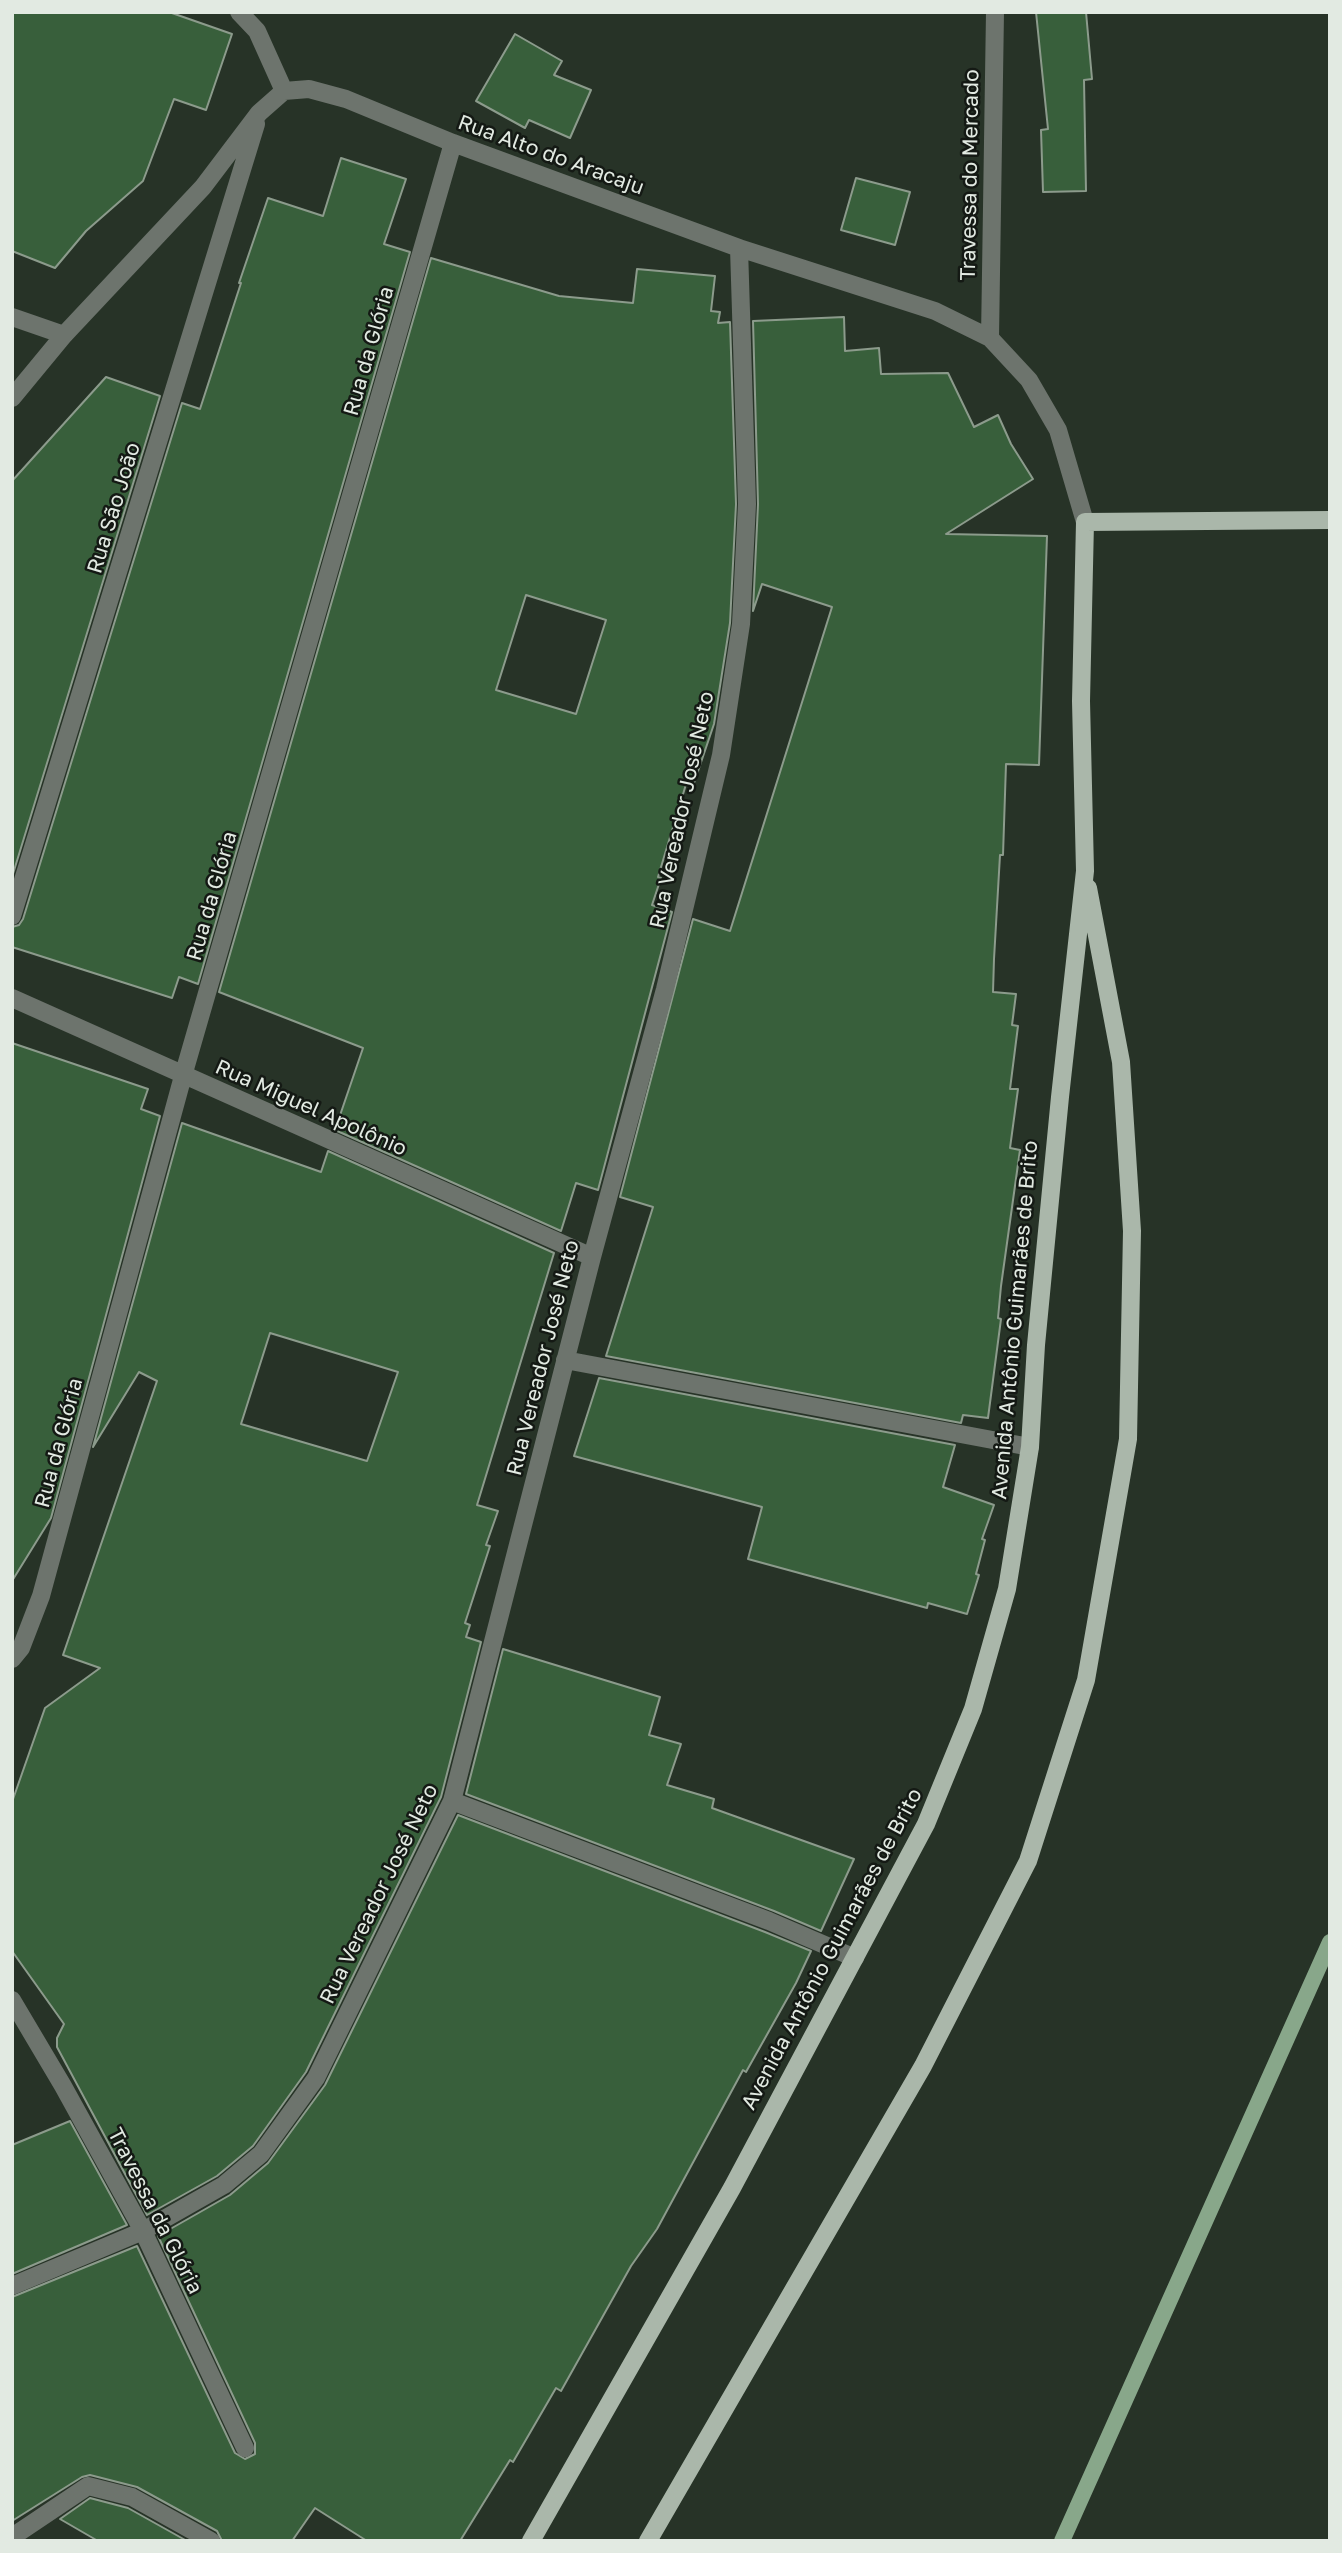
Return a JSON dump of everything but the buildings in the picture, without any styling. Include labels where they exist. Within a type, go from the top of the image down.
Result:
[{"type":"main road","points":[[1085,522],[1330,520]]},
{"type":"main road","name":"Avenida Antônio Guimarães de Brito","points":[[531,2541],[732,2188],[926,1824],[973,1709],[1007,1589],[1030,1447],[1057,1125],[1085,871],[1081,701],[1085,522]]},
{"type":"main road","name":"Avenida Antônio Guimarães de Brito","points":[[648,2541],[923,2066],[956,2003],[1028,1861],[1086,1680],[1128,1439],[1132,1231],[1122,1062],[1085,871]]},
{"type":"street","points":[[12,398],[64,335],[203,187],[259,113],[284,91],[257,31],[239,12]]},
{"type":"street","name":"Travessa do Mercado","points":[[990,338],[995,12]]},
{"type":"street","name":"Rua Alto do Aracaju","points":[[284,91],[309,89],[346,99],[453,143],[738,248],[934,311],[990,338],[1029,380],[1058,430],[1085,522]]},
{"type":"street","name":"Rua São João","points":[[12,916],[259,113]]},
{"type":"street","name":"Rua da Glória","points":[[12,1659],[21,1648],[41,1596],[183,1076],[453,143]]},
{"type":"street","name":"Rua Vereador José Neto","points":[[12,2286],[143,2231],[224,2185],[261,2154],[316,2078],[452,1801],[592,1257],[665,989],[721,755],[741,624],[747,504],[738,248]]},
{"type":"street","points":[[12,317],[64,335]]},
{"type":"street","name":"Rua Miguel Apolônio","points":[[12,998],[592,1257]]},
{"type":"street","points":[[565,1360],[1030,1447]]},
{"type":"street","points":[[452,1801],[769,1921],[855,1958]]},
{"type":"street","name":"Travessa da Glória","points":[[12,2000],[64,2086],[143,2231],[245,2448]]},
{"type":"street","points":[[12,2537],[88,2486],[132,2497],[211,2541]]},
{"type":"waterway","points":[[1062,2541],[1330,1942]]}]
